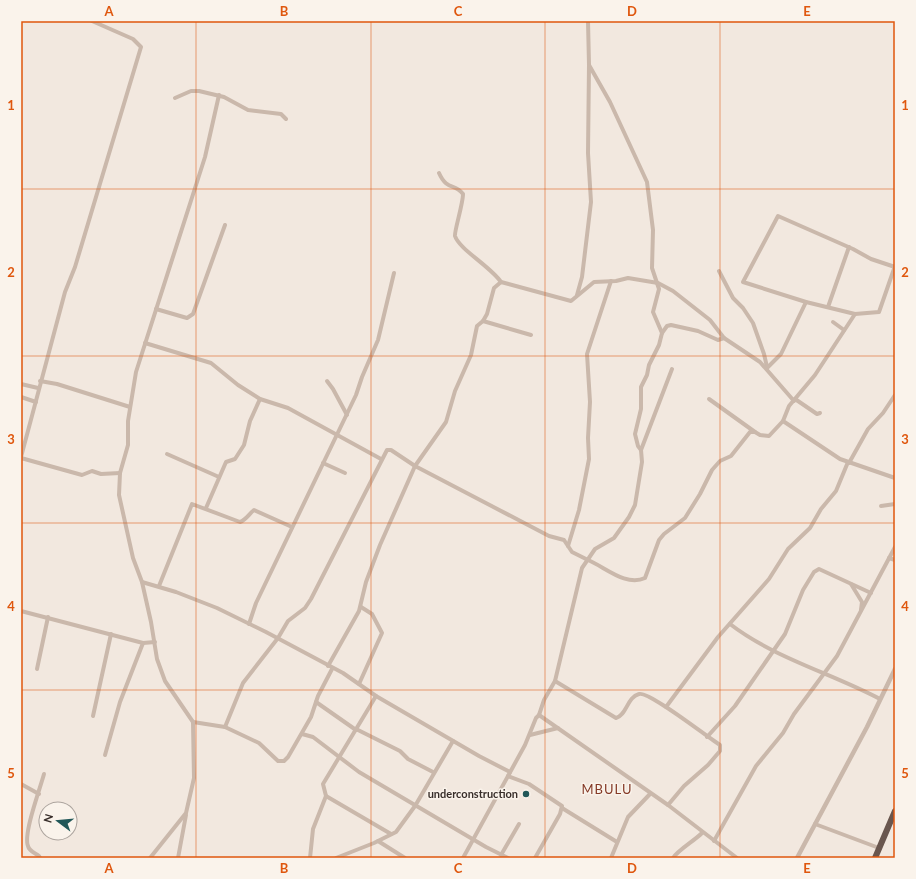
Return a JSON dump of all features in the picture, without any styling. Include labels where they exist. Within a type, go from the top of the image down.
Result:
[{"type":"highway","points":[[875,858],[895,811]]},
{"type":"street","points":[[92,21],[133,39],[141,47],[78,260],[65,292],[38,388],[36,402],[21,457],[82,475],[92,470],[101,474],[120,473]]},
{"type":"street","points":[[577,296],[582,277],[586,236],[590,216],[588,153],[588,21]]},
{"type":"street","points":[[589,65],[610,102],[647,182],[654,230],[652,268],[659,289],[653,312],[662,333]]},
{"type":"street","points":[[174,98],[194,91],[219,95],[246,109],[281,114],[286,119]]},
{"type":"street","points":[[178,858],[194,778],[193,722],[165,681],[157,659],[142,582],[133,558],[119,495],[120,473],[128,445],[130,407],[136,372],[205,157],[219,95]]},
{"type":"street","points":[[439,172],[448,186],[459,190],[463,194],[460,219],[455,232],[456,238],[465,249],[492,270],[501,282],[568,301],[577,296],[584,288],[594,282],[628,278],[658,283],[672,291],[710,320],[724,338],[767,368],[795,400],[817,414],[820,414]]},
{"type":"street","points":[[778,216],[849,247],[871,259],[895,266],[879,312],[855,314],[806,302],[743,282],[778,216]]},
{"type":"street","points":[[156,309],[187,318],[193,314],[225,225]]},
{"type":"street","points":[[828,307],[849,247]]},
{"type":"street","points":[[719,271],[733,298],[744,308],[753,323],[764,354],[767,368]]},
{"type":"street","points":[[249,624],[256,604],[292,527],[347,415],[378,340],[394,273]]},
{"type":"street","points":[[568,546],[579,510],[589,459],[587,354],[610,281]]},
{"type":"street","points":[[193,722],[225,727],[259,743],[281,761],[286,760],[314,711],[330,667],[361,607],[366,582],[380,545],[415,466],[446,422],[455,391],[471,355],[476,326],[483,320],[494,288],[501,282]]},
{"type":"street","points":[[767,368],[781,354],[806,302]]},
{"type":"street","points":[[708,399],[760,435],[770,436],[783,421],[786,412],[815,375],[855,314]]},
{"type":"street","points":[[483,320],[531,335]]},
{"type":"street","points":[[833,322],[844,330]]},
{"type":"street","points":[[641,450],[638,446],[635,434],[641,409],[641,387],[648,375],[649,365],[659,345],[662,333],[667,326],[671,325],[698,332],[718,340],[724,338]]},
{"type":"street","points":[[145,343],[211,363],[238,385],[260,399],[288,408],[381,459]]},
{"type":"street","points":[[463,858],[530,735],[544,700],[555,681],[579,576],[595,549],[614,538],[630,517],[638,496],[642,462],[641,450],[672,369]]},
{"type":"street","points":[[40,381],[57,384],[130,407]]},
{"type":"street","points":[[326,381],[333,388],[347,415]]},
{"type":"street","points":[[21,384],[38,388]]},
{"type":"street","points":[[666,707],[730,624],[769,579],[788,549],[810,528],[821,509],[836,491],[848,462],[868,429],[883,413],[895,395]]},
{"type":"street","points":[[21,396],[36,402]]},
{"type":"street","points":[[206,508],[226,462],[235,459],[244,445],[250,420],[260,399]]},
{"type":"street","points":[[783,421],[825,449],[848,462],[895,478]]},
{"type":"street","points":[[225,727],[243,683],[278,638],[288,622],[305,608],[311,599],[386,451],[392,450],[415,466],[549,536],[564,540],[572,552],[626,579],[639,580],[645,578],[659,540],[664,534],[680,523],[689,512],[712,470],[720,461],[731,456],[748,434],[755,432]]},
{"type":"street","points":[[167,454],[219,477]]},
{"type":"street","points":[[323,463],[345,473]]},
{"type":"street","points":[[159,586],[192,504],[240,522],[254,510],[292,527]]},
{"type":"street","points":[[881,506],[895,504]]},
{"type":"street","points":[[714,842],[756,766],[783,733],[836,656],[895,547]]},
{"type":"street","points":[[889,558],[895,560]]},
{"type":"street","points":[[707,737],[735,706],[774,650],[789,626],[803,590],[814,572],[819,569],[871,593]]},
{"type":"street","points":[[142,582],[159,586],[217,608],[278,638],[343,673],[376,696],[479,756],[510,772]]},
{"type":"street","points":[[851,584],[862,602],[860,614]]},
{"type":"street","points":[[359,684],[382,633],[372,614],[361,607]]},
{"type":"street","points":[[21,611],[143,643],[154,642]]},
{"type":"street","points":[[37,669],[48,617]]},
{"type":"street","points":[[730,624],[740,632],[774,650],[823,674],[838,679],[880,699]]},
{"type":"street","points":[[93,716],[111,634]]},
{"type":"street","points":[[105,755],[120,702],[143,643]]},
{"type":"street","points":[[797,858],[895,669]]},
{"type":"street","points":[[555,681],[616,718],[620,716],[632,698],[638,694],[644,694],[666,707],[720,745],[720,751],[668,805]]},
{"type":"street","points":[[310,858],[313,829],[326,796],[323,784],[376,696]]},
{"type":"street","points":[[316,702],[356,729],[400,751],[408,759],[433,772]]},
{"type":"street","points":[[539,715],[650,794],[668,805],[702,833],[737,858]]},
{"type":"street","points":[[530,735],[558,728]]},
{"type":"street","points":[[302,734],[313,737],[359,772],[392,790],[415,806],[508,858]]},
{"type":"street","points":[[336,858],[350,856],[396,832],[415,806],[433,772],[453,741]]},
{"type":"street","points":[[40,858],[28,848],[26,841],[27,830],[44,774]]},
{"type":"street","points":[[508,776],[529,784],[562,808],[617,842]]},
{"type":"street","points":[[21,784],[39,794]]},
{"type":"street","points":[[611,858],[628,817],[650,794]]},
{"type":"street","points":[[326,796],[392,834]]},
{"type":"street","points":[[535,858],[562,808]]},
{"type":"street","points":[[150,858],[186,813]]},
{"type":"street","points":[[501,855],[519,824]]},
{"type":"street","points":[[815,824],[879,848]]},
{"type":"street","points":[[674,858],[676,853],[686,847],[702,833]]},
{"type":"street","points":[[378,841],[405,858]]},
{"type":"place","name":"underconstruction","points":[[526,794]]},
{"type":"district","name":"MBULU","points":[[607,789]]}]
